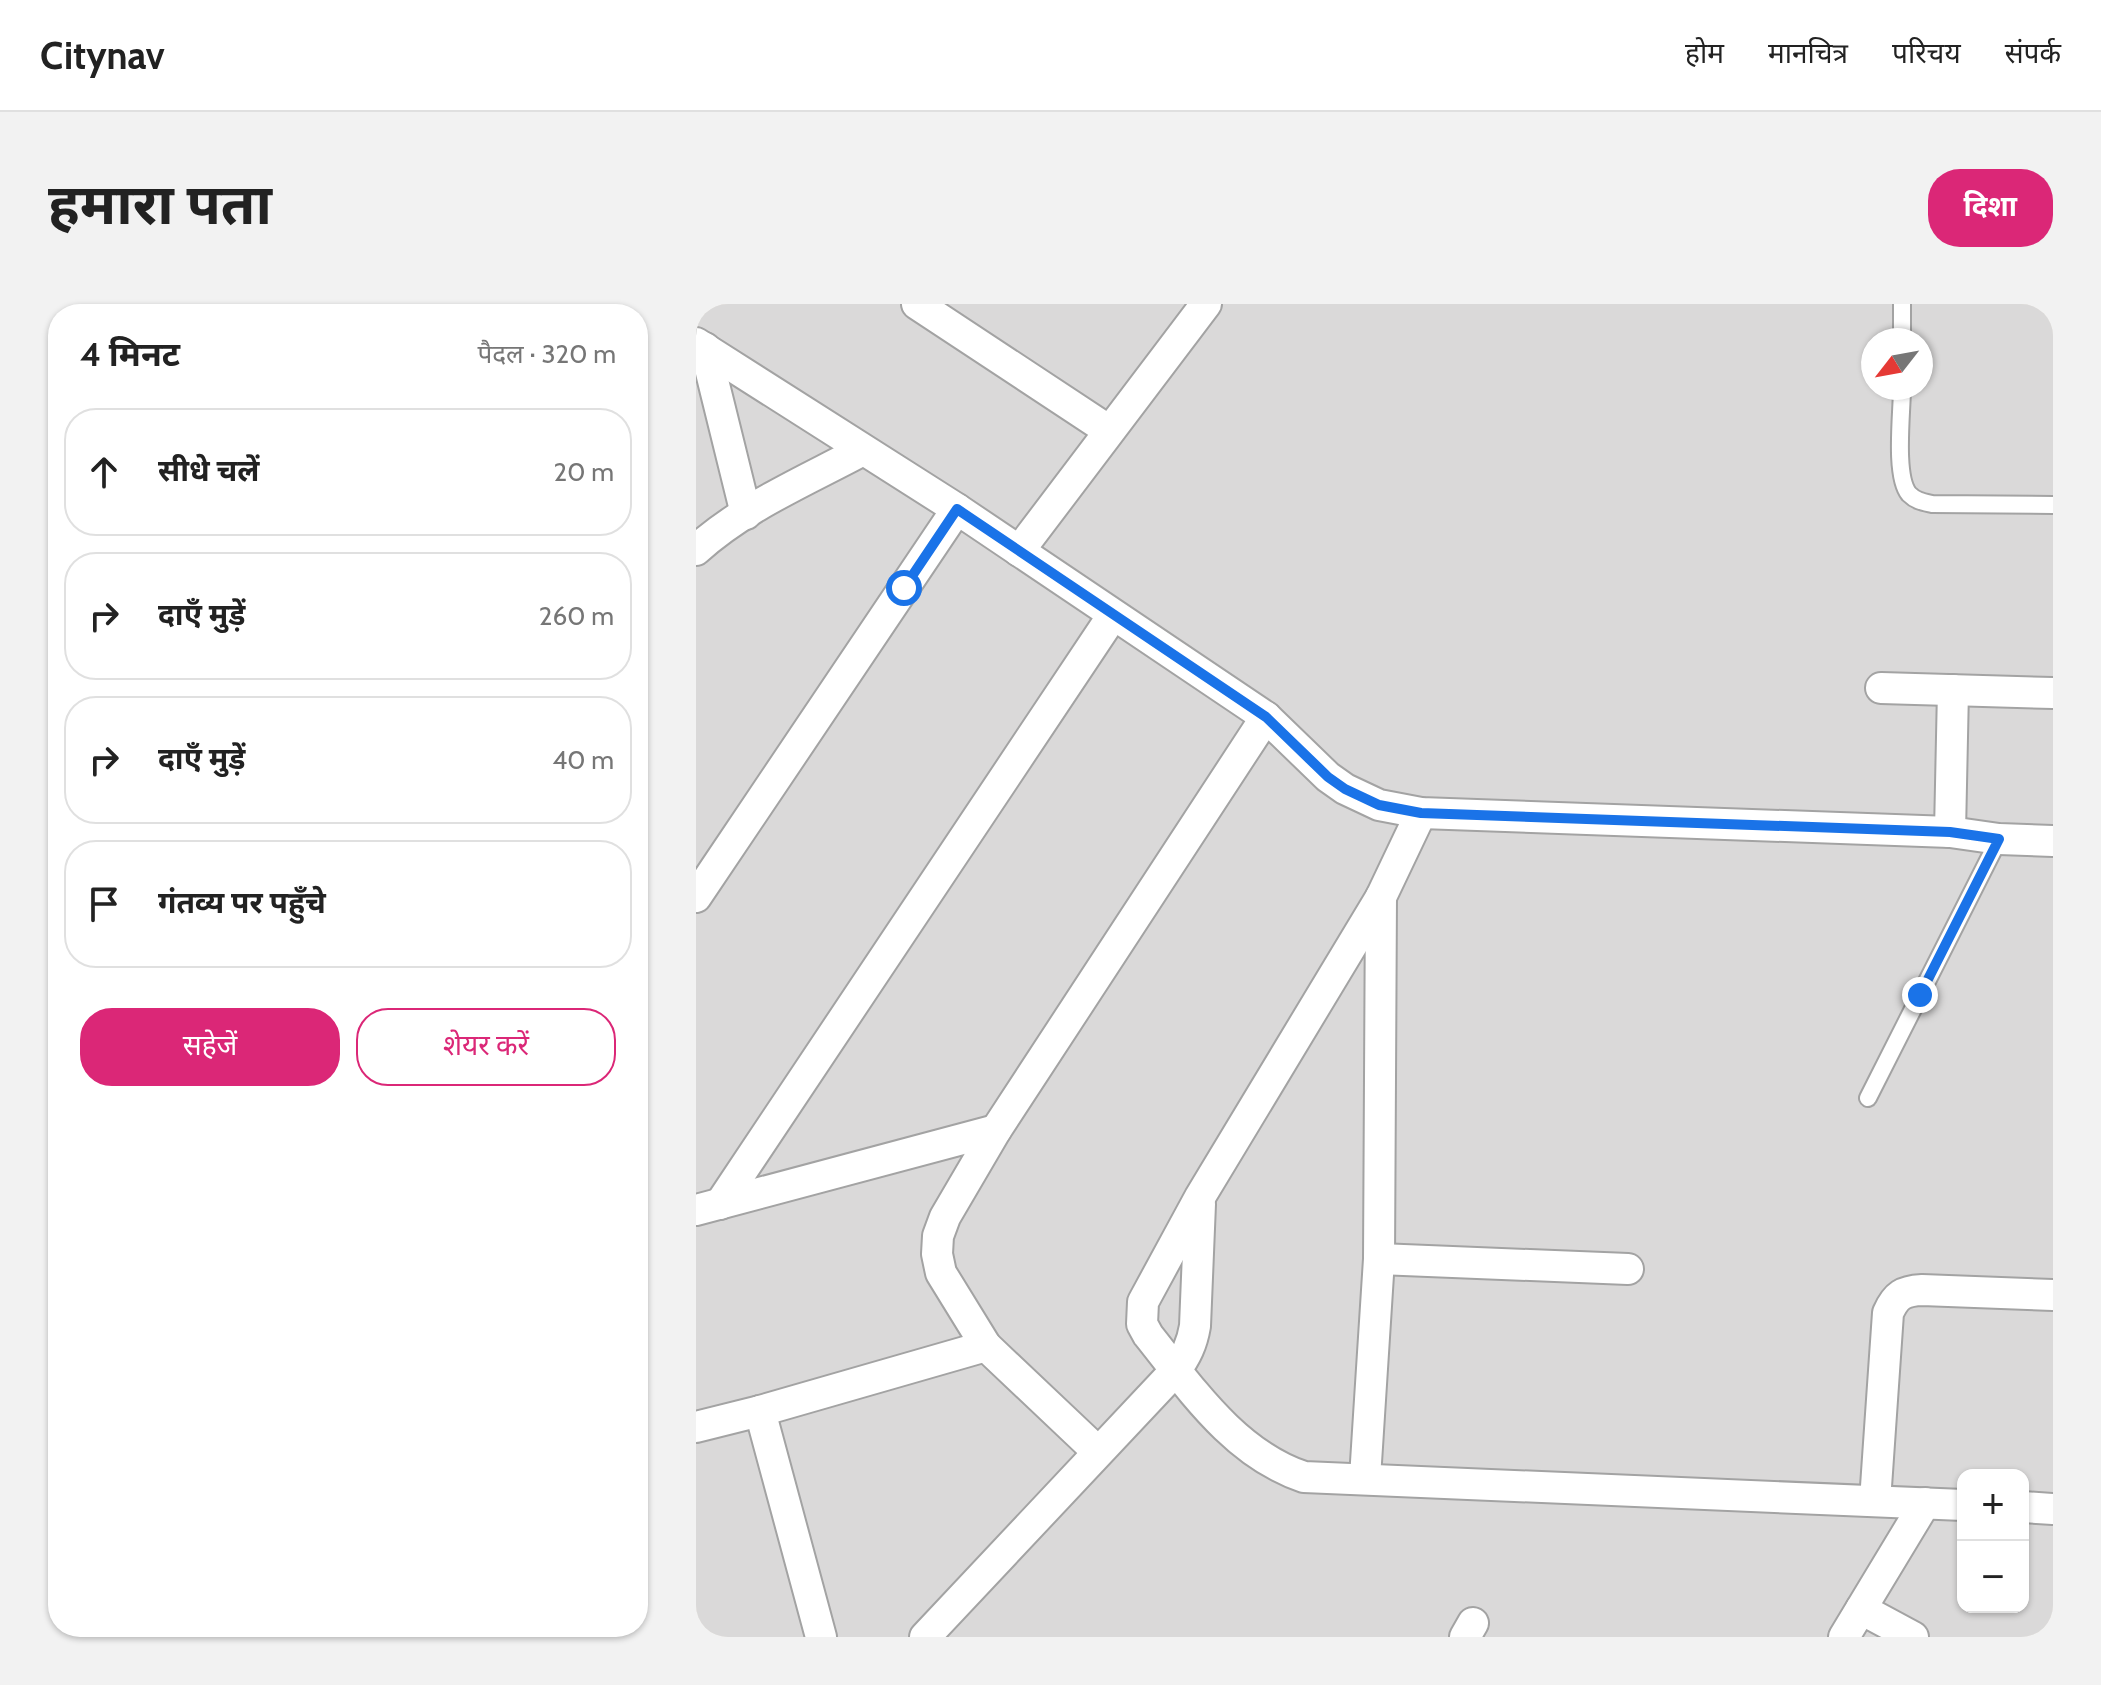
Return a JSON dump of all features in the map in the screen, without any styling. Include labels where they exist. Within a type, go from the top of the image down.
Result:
[{"type":"street","points":[[917,304],[1108,430]]},
{"type":"street","points":[[1019,551],[1206,304]]},
{"type":"street","points":[[700,346],[957,509],[1266,717],[1328,777],[1379,805],[1421,813],[1950,832],[1999,839],[2053,841]]},
{"type":"street","points":[[700,346],[746,514]]},
{"type":"street","points":[[696,550],[746,514],[863,450]]},
{"type":"street","points":[[696,897],[957,509]]},
{"type":"street","points":[[708,1207],[1113,615]]},
{"type":"street","points":[[1881,688],[2053,693]]},
{"type":"street","points":[[1950,832],[1953,690]]},
{"type":"street","points":[[1098,1452],[986,1346],[941,1273],[937,1254],[938,1236],[945,1217],[996,1130],[1266,717]]},
{"type":"street","points":[[1421,813],[1381,897],[1200,1197],[1143,1302],[1142,1324],[1148,1335],[1219,1420],[1278,1468],[1304,1477],[1957,1505]]},
{"type":"street","points":[[1365,1478],[1379,1259],[1381,897]]},
{"type":"street","points":[[708,1207],[996,1130]]},
{"type":"street","points":[[925,1637],[1176,1370],[1192,1344],[1195,1326],[1200,1197]]},
{"type":"street","points":[[1379,1259],[1628,1269]]},
{"type":"street","points":[[1875,1501],[1888,1313],[1893,1300],[1904,1291],[1922,1290],[2053,1295]]},
{"type":"street","points":[[696,1427],[986,1346]]},
{"type":"street","points":[[760,1411],[821,1637]]},
{"type":"street","points":[[1844,1637],[1925,1503]]},
{"type":"street","points":[[2029,1507],[2053,1509]]},
{"type":"street","points":[[1861,1609],[1913,1637]]},
{"type":"lane","points":[[1902,304],[1902,328]]},
{"type":"lane","points":[[1902,400],[1902,475],[1907,492],[1917,501],[1932,504],[2053,505]]},
{"type":"lane","points":[[1868,1098],[1999,839]]},
{"type":"shaded area","points":[[696,304],[2053,304],[2053,1637],[696,1637]]},
{"type":"route","points":[[904,588],[957,509],[1266,717],[1328,777],[1379,805],[1421,813],[1950,832],[1999,839],[1920,995]]}]
